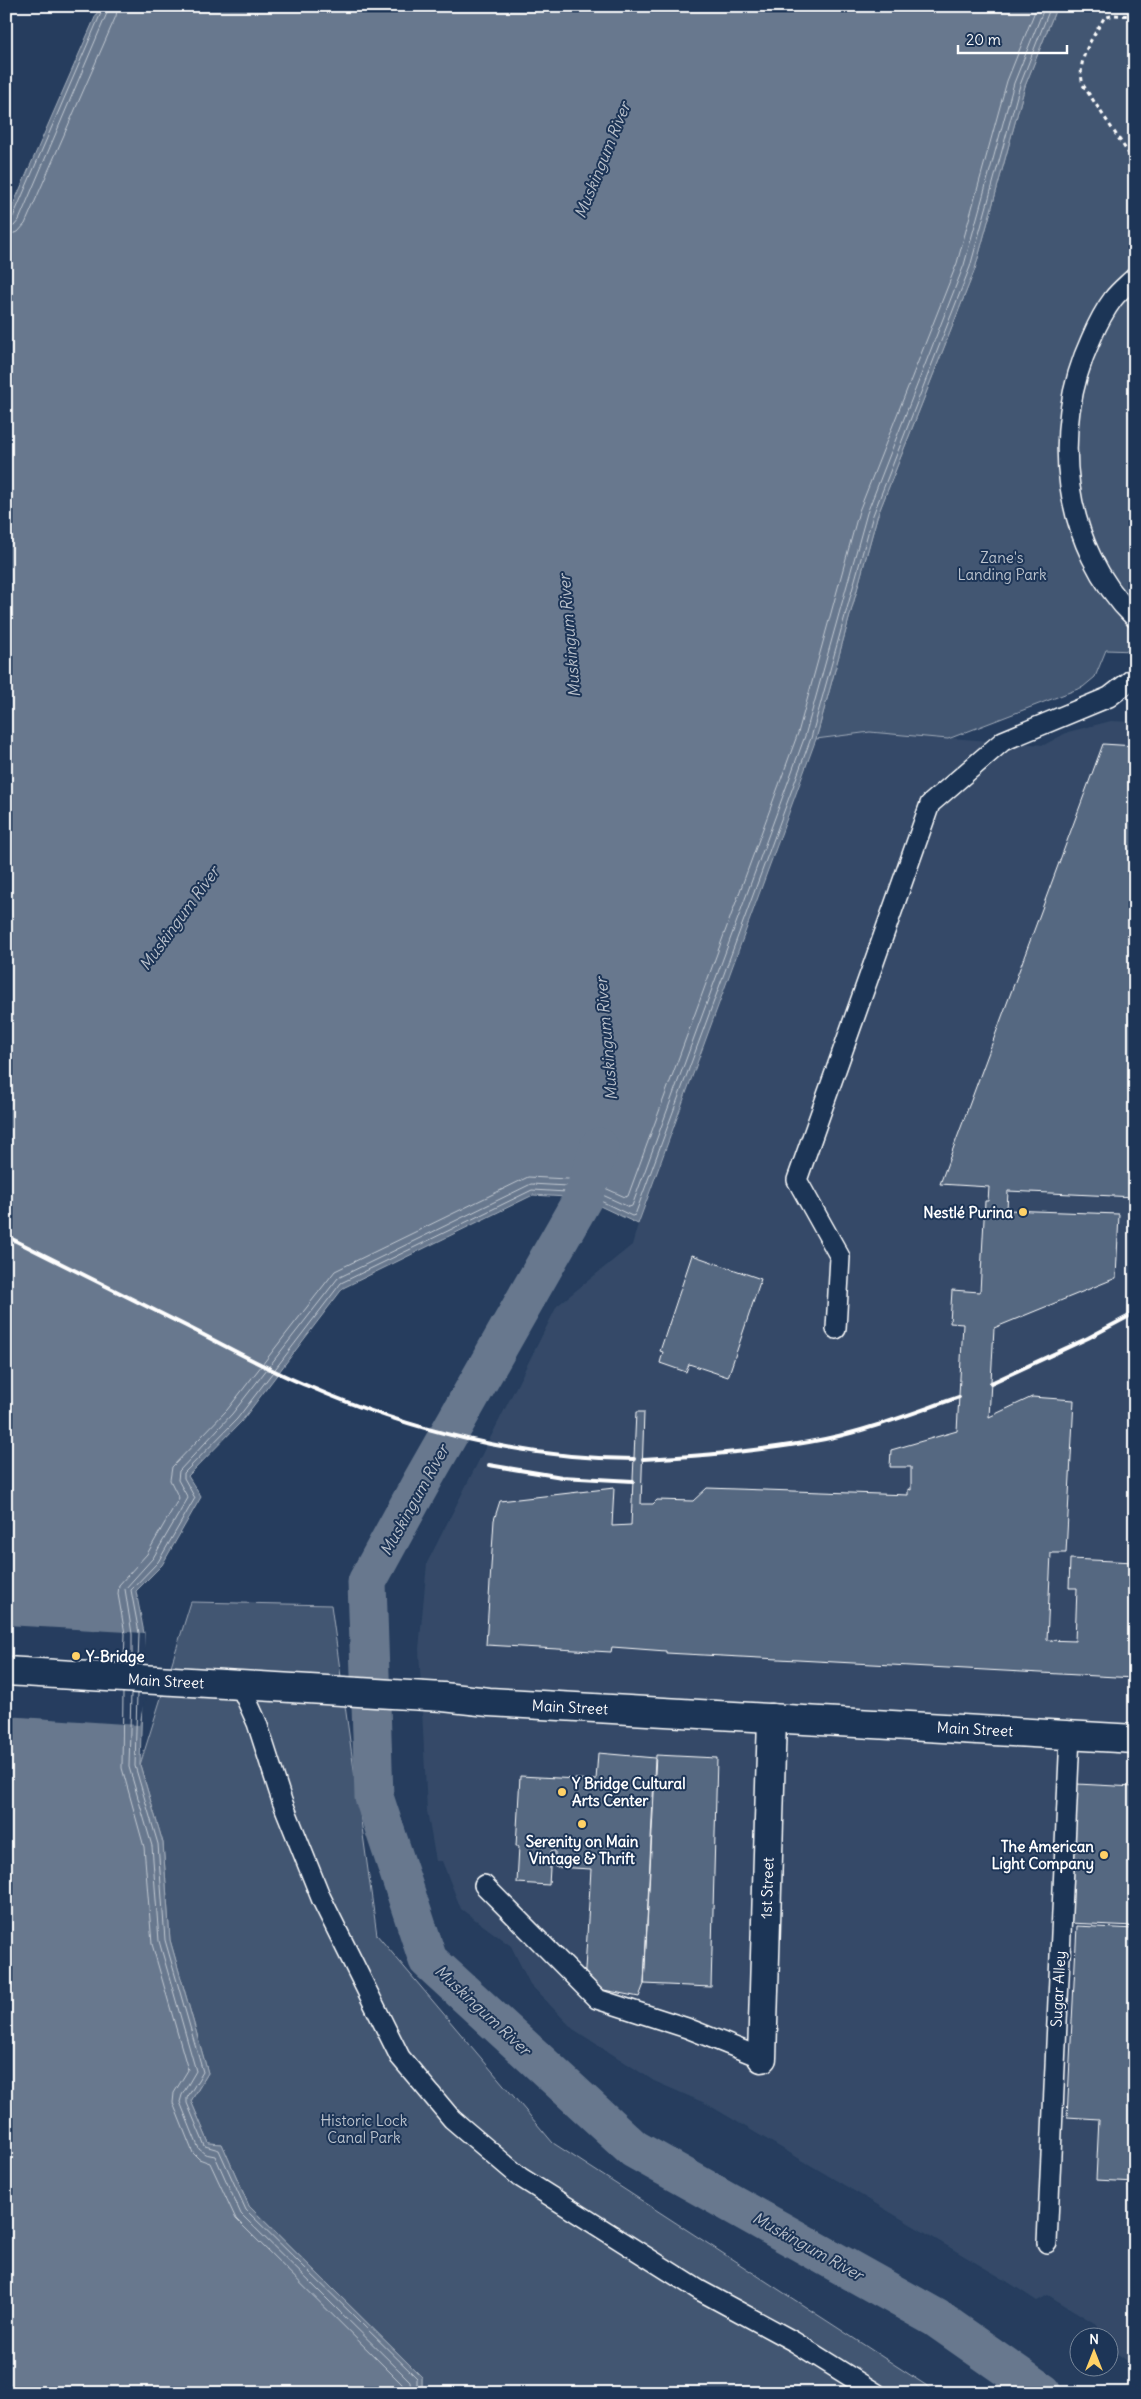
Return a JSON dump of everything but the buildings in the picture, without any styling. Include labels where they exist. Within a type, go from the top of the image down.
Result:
[{"type":"main road","name":"Main Street","points":[[6,1671],[443,1697],[490,1702],[1135,1739]]},
{"type":"main road","name":"1st Street","points":[[762,2058],[772,1718]]},
{"type":"lane","points":[[1135,277],[1113,299],[1084,356],[1073,390],[1069,417],[1068,478],[1073,507],[1085,546],[1120,604],[1135,618]]},
{"type":"lane","points":[[836,1329],[840,1257],[797,1180],[930,804],[1002,742],[1109,697],[1135,676]]},
{"type":"lane","points":[[240,1685],[257,1722],[282,1801],[321,1898],[400,2057],[452,2119],[520,2177],[699,2290],[792,2341],[876,2393]]},
{"type":"lane","name":"Sugar Alley","points":[[1047,2243],[1070,1735]]},
{"type":"lane","points":[[484,1885],[597,1999],[687,2028],[762,2058]]},
{"type":"path","points":[[1135,16],[1114,15],[1104,18],[1081,60],[1079,72],[1083,85],[1135,163]]},
{"type":"shaded area","points":[[1111,721],[1135,722],[1135,2366],[1118,2354],[1118,2326],[1097,2326],[1048,2295],[1037,2301],[1005,2280],[707,2104],[654,2081],[573,2029],[530,1984],[511,1946],[461,1909],[442,1861],[436,1861],[427,1811],[419,1649],[427,1563],[557,1306],[632,1245],[638,1224],[816,739],[870,732],[1044,745],[1068,732]]},
{"type":"green space","name":"Zane's Landing Park","points":[[1057,6],[1135,6],[1135,651],[1106,650],[1095,677],[1083,687],[948,739],[870,732],[816,739],[877,517],[975,269],[1025,86]]},
{"type":"green space","name":"Historic Lock Canal Park","points":[[191,1602],[331,1605],[377,1935],[553,2143],[938,2393],[422,2393],[422,2377],[249,2206],[222,2144],[209,2143],[191,2101],[208,2073],[170,1940],[163,1843],[140,1765]]},
{"type":"water","points":[[100,6],[1057,6],[1025,86],[975,269],[877,517],[816,739],[638,1224],[583,1198],[533,1195],[343,1288],[241,1422],[188,1476],[201,1497],[162,1565],[136,1591],[144,1633],[140,1765],[163,1843],[170,1940],[208,2073],[191,2101],[209,2143],[222,2144],[249,2206],[422,2377],[422,2393],[6,2393],[6,221]]},
{"type":"pier","name":"Y-Bridge","points":[[6,1625],[144,1633],[145,1696],[139,1725],[6,1716]]},
{"type":"waterway","name":"Muskingum River","points":[[599,1147],[583,1198],[367,1582],[374,1797],[428,1960],[634,2149],[936,2318],[1043,2393]]},
{"type":"railway","points":[[6,1236],[246,1357],[346,1402],[426,1428],[509,1448],[592,1458],[634,1459]]},
{"type":"railway","points":[[991,1383],[1088,1338],[1135,1313]]},
{"type":"railway","points":[[643,1459],[734,1452],[825,1439],[876,1426],[959,1397]]},
{"type":"railway","points":[[489,1465],[562,1477],[633,1481]]},
{"type":"place","name":"Nestlé Purina","points":[[1023,1212]]},
{"type":"place","name":"Y-Bridge","points":[[76,1656]]},
{"type":"place","name":"Y Bridge Cultural Arts Center","points":[[562,1792]]},
{"type":"place","name":"Serenity on Main Vintage & Thrift","points":[[582,1824]]},
{"type":"place","name":"The American Light Company","points":[[1104,1855]]}]
